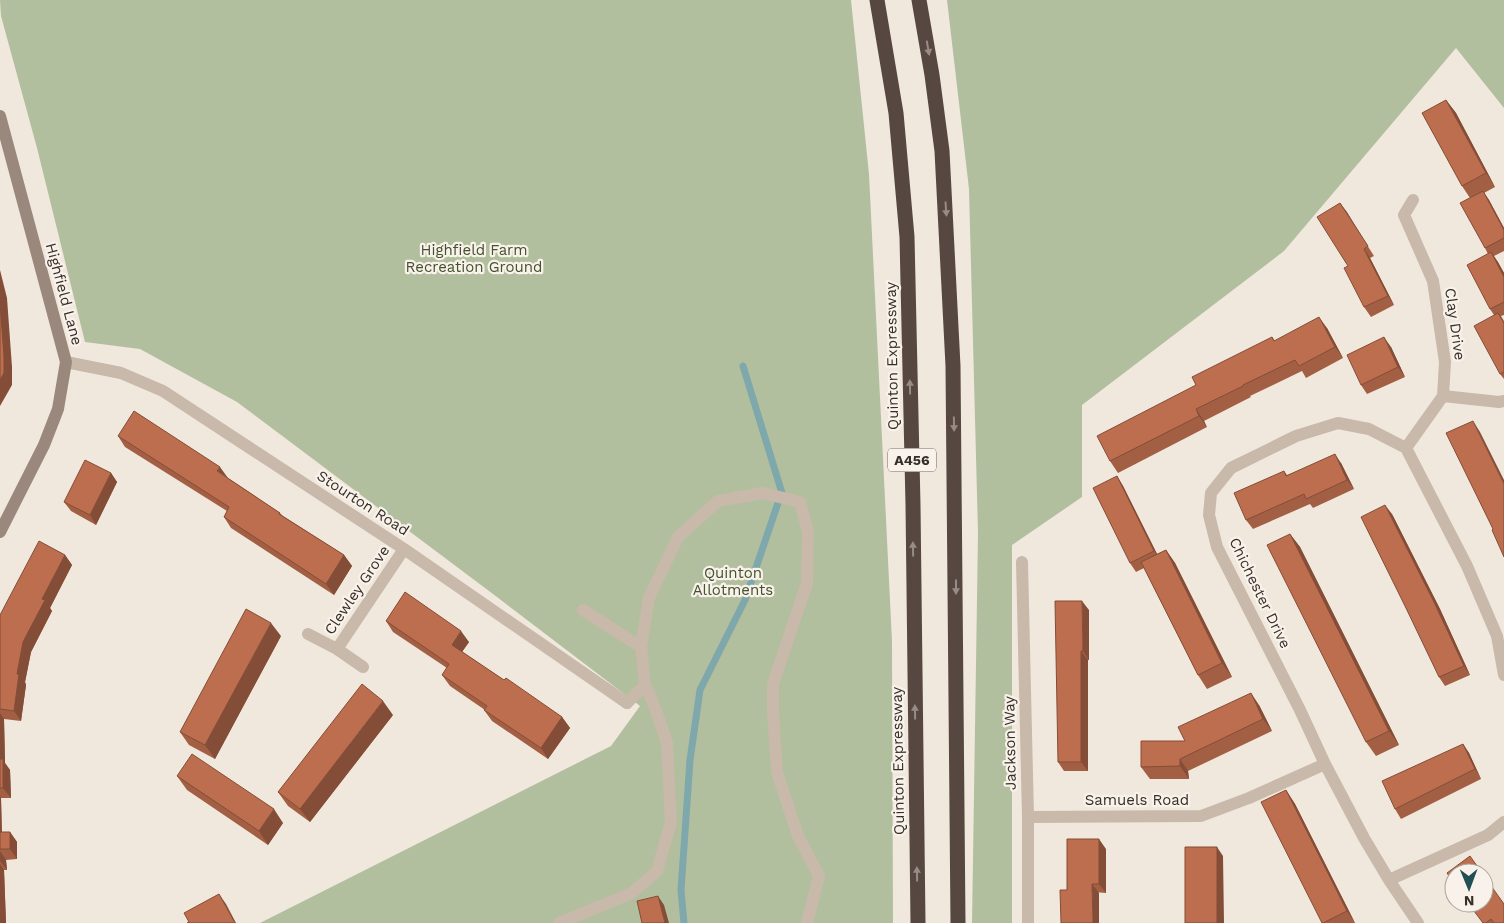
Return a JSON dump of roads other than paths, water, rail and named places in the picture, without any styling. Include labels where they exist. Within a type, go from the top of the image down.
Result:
[{"type":"highway","name":"Quinton Expressway","points":[[877,0],[896,113],[907,237],[913,505],[918,923]]},
{"type":"highway","name":"A456","points":[[919,0],[932,75],[942,151],[953,366],[958,923]]},
{"type":"street","name":"Highfield Lane","points":[[0,116],[66,362],[58,409],[48,436],[1,527]]},
{"type":"street","name":"Clay Drive","points":[[1412,200],[1404,216],[1432,281],[1445,362],[1443,396]]},
{"type":"street","name":"Stourton Road","points":[[66,362],[121,374],[163,392],[404,549],[627,703],[645,685]]},
{"type":"street","points":[[1504,401],[1443,396],[1406,448],[1467,566],[1497,636],[1504,675]]},
{"type":"street","name":"Chichester Drive","points":[[1406,448],[1369,429],[1338,423],[1296,436],[1231,468],[1211,493],[1209,515],[1216,547],[1300,710],[1325,764],[1364,838],[1415,922]]},
{"type":"street","points":[[559,923],[632,893],[657,871],[671,822],[667,743],[645,685],[641,646],[649,598],[678,537],[718,501],[763,493],[800,502],[808,532],[807,583],[773,684],[773,712],[777,772],[798,836],[820,876],[808,923]]},
{"type":"street","name":"Clewley Grove","points":[[337,649],[404,549]]},
{"type":"street","name":"Jackson Way","points":[[1022,562],[1028,817],[1028,923]]},
{"type":"street","points":[[583,610],[641,646]]},
{"type":"street","name":"Clewley Grove","points":[[308,634],[337,649],[363,668]]},
{"type":"street","name":"Samuels Road","points":[[1028,817],[1201,816],[1250,798],[1325,764]]},
{"type":"street","points":[[1389,880],[1488,835],[1503,825]]},
{"type":"waterway","points":[[743,366],[782,493]]},
{"type":"waterway","points":[[684,923],[681,890],[690,760],[700,690],[745,600],[778,503]]},
{"type":"park label","name":"Highfield Farm Recreation Ground","points":[[474,258]]},
{"type":"park label","name":"Quinton Allotments","points":[[733,582]]}]
